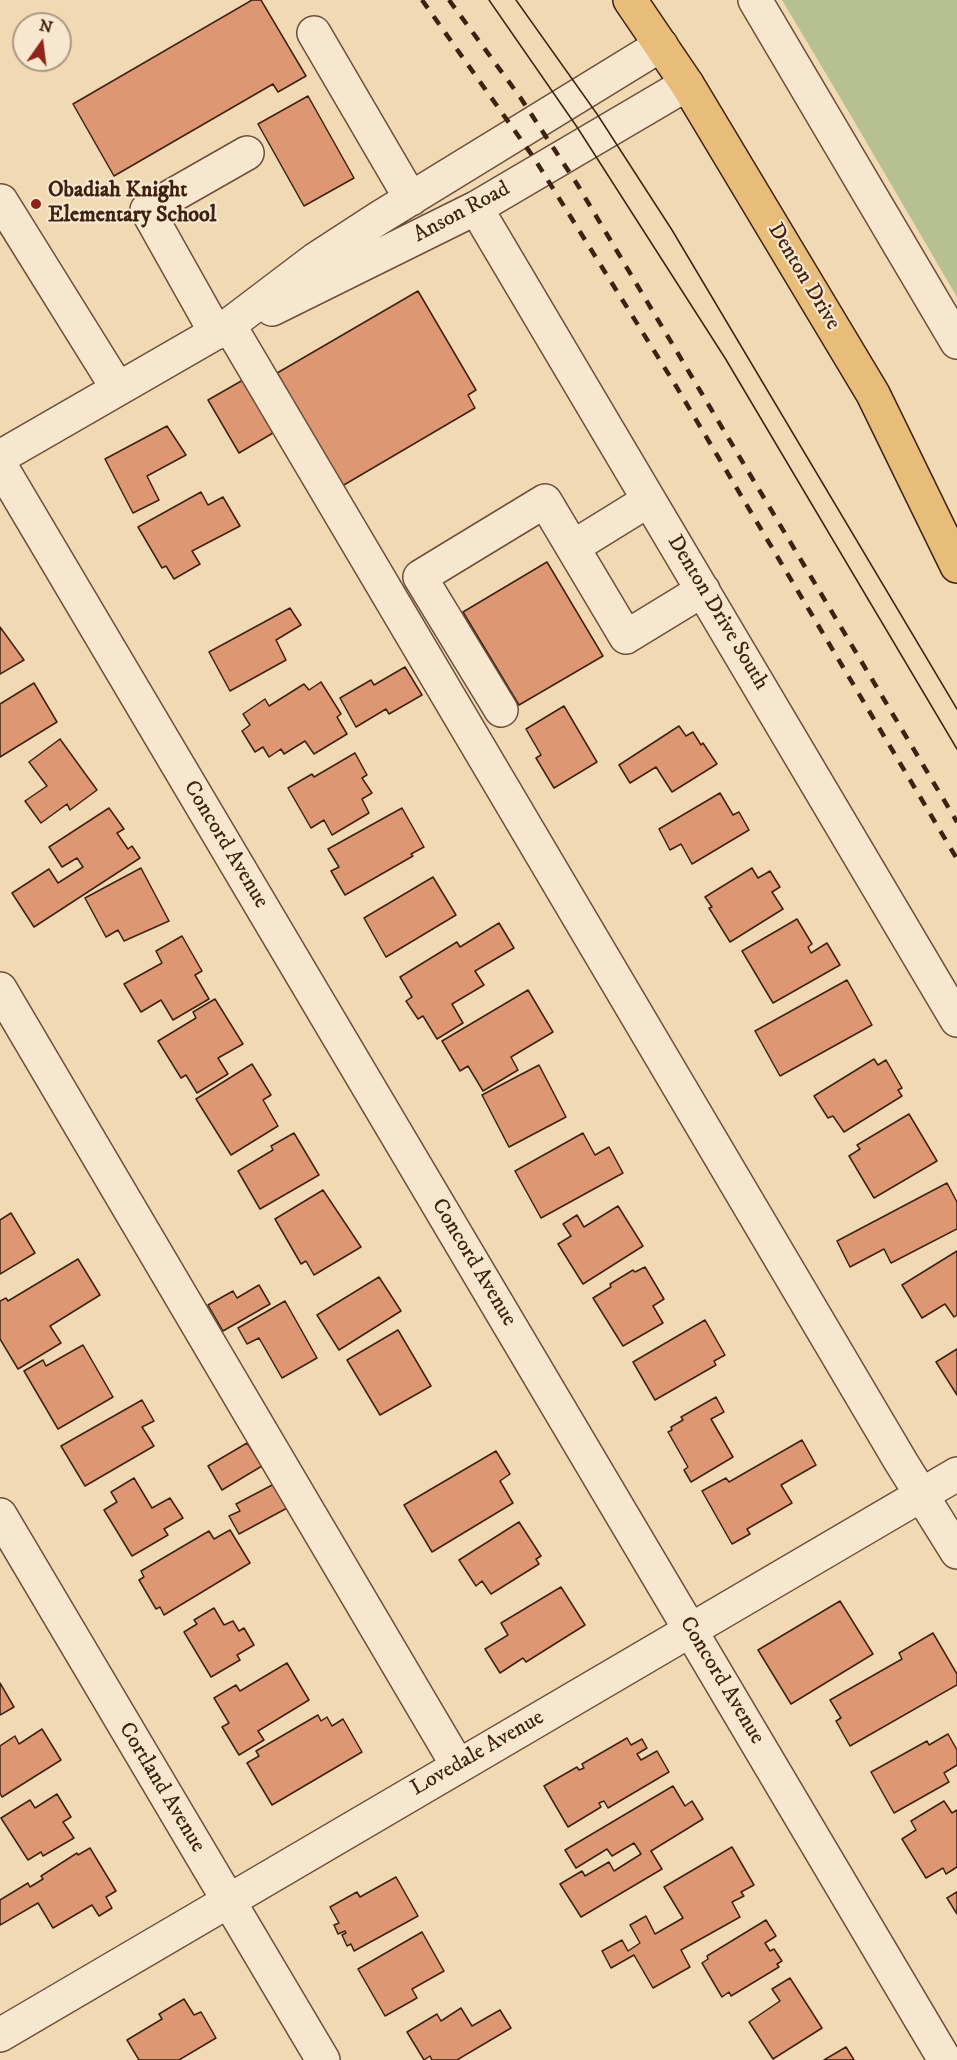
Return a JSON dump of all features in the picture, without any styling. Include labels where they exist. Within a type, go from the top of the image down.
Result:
[{"type":"main road","name":"Denton Drive","points":[[630,0],[687,84],[873,394],[957,566]]},
{"type":"street","points":[[755,0],[957,342]]},
{"type":"street","points":[[314,33],[411,199]]},
{"type":"street","name":"Anson Road","points":[[0,458],[222,329],[316,259],[661,45]]},
{"type":"street","name":"Anson Road","points":[[222,329],[282,306],[476,207],[687,84]]},
{"type":"street","points":[[247,153],[147,210],[222,329],[920,1495],[936,1516],[957,1552]]},
{"type":"street","points":[[1,201],[118,389]]},
{"type":"street","name":"Denton Drive South","points":[[476,207],[957,1020]]},
{"type":"street","name":"Concord Avenue","points":[[0,465],[945,2060]]},
{"type":"street","points":[[573,547],[649,500]]},
{"type":"street","points":[[501,710],[420,577],[545,501],[626,636],[703,590]]},
{"type":"street","points":[[0,989],[458,1767]]},
{"type":"street","name":"Lovedale Avenue","points":[[0,2035],[957,1474]]},
{"type":"street","name":"Cortland Avenue","points":[[0,1515],[323,2060]]},
{"type":"street","points":[[0,2040],[12,2060]]},
{"type":"green space","points":[[782,0],[957,0],[957,297],[847,109]]},
{"type":"building","points":[[252,0],[261,0],[306,76],[278,92],[273,84],[114,176],[73,104]]},
{"type":"building","points":[[308,96],[354,178],[304,206],[258,124]]},
{"type":"building","points":[[418,291],[476,390],[468,395],[475,408],[337,489],[272,376]]},
{"type":"building","points":[[243,380],[273,433],[239,453],[208,400]]},
{"type":"building","points":[[167,426],[186,455],[147,476],[159,500],[133,513],[105,459]]},
{"type":"building","points":[[201,492],[208,505],[223,497],[240,526],[192,551],[200,564],[174,579],[166,566],[162,568],[138,527]]},
{"type":"building","points":[[547,562],[603,656],[519,705],[463,612]]},
{"type":"building","points":[[290,608],[301,625],[276,640],[286,660],[230,691],[209,652]]},
{"type":"building","points":[[0,627],[24,660],[0,674]]},
{"type":"building","points":[[405,667],[422,695],[389,714],[386,709],[356,727],[340,698],[371,680],[374,685]]},
{"type":"building","points":[[321,682],[341,714],[337,717],[347,734],[314,754],[305,741],[284,754],[281,749],[269,757],[263,747],[255,752],[242,731],[250,725],[243,714],[265,699],[269,706],[304,684],[309,690]]},
{"type":"building","points":[[34,683],[57,722],[0,757],[0,704]]},
{"type":"building","points":[[564,706],[597,762],[554,788],[536,758],[541,755],[526,729]]},
{"type":"building","points":[[679,726],[686,736],[693,732],[717,764],[672,792],[656,767],[630,783],[619,765]]},
{"type":"building","points":[[60,739],[97,790],[70,810],[67,804],[41,823],[25,801],[47,786],[29,762]]},
{"type":"building","points":[[355,753],[367,775],[362,778],[372,793],[362,799],[369,813],[332,835],[324,820],[311,828],[288,788],[312,774],[314,777]]},
{"type":"building","points":[[720,793],[733,815],[739,812],[749,830],[692,864],[681,844],[670,850],[659,829]]},
{"type":"building","points":[[109,808],[124,829],[117,833],[128,849],[132,846],[140,858],[34,927],[12,893],[49,869],[58,883],[83,867],[77,858],[62,867],[49,847]]},
{"type":"building","points":[[402,808],[424,847],[411,854],[413,856],[345,895],[331,871],[339,867],[328,849]]},
{"type":"building","points":[[141,868],[169,921],[124,941],[118,930],[106,937],[85,898]]},
{"type":"building","points":[[752,868],[758,878],[770,871],[780,887],[772,892],[783,909],[730,942],[709,908],[712,907],[705,897]]},
{"type":"building","points":[[433,877],[456,915],[386,957],[364,918]]},
{"type":"building","points":[[797,919],[812,944],[808,947],[811,953],[827,943],[840,965],[773,1003],[742,951]]},
{"type":"building","points":[[499,923],[514,948],[475,971],[484,985],[452,1004],[463,1023],[437,1039],[423,1016],[418,1019],[406,1001],[412,997],[400,977],[457,942],[460,947]]},
{"type":"building","points":[[182,936],[202,971],[195,975],[209,999],[173,1020],[161,1000],[141,1012],[124,984],[162,963],[156,951]]},
{"type":"building","points":[[847,980],[872,1025],[780,1076],[755,1031]]},
{"type":"building","points":[[528,990],[553,1032],[511,1057],[518,1070],[483,1091],[468,1066],[460,1071],[442,1041]]},
{"type":"building","points":[[215,999],[243,1044],[218,1058],[228,1074],[197,1093],[186,1075],[181,1078],[158,1041],[196,1018],[193,1012]]},
{"type":"building","points":[[874,1059],[878,1065],[886,1060],[902,1088],[898,1090],[902,1096],[844,1132],[833,1116],[828,1118],[814,1096]]},
{"type":"building","points":[[252,1064],[271,1095],[263,1100],[278,1126],[231,1155],[196,1099]]},
{"type":"building","points":[[539,1065],[566,1117],[509,1147],[482,1095]]},
{"type":"building","points":[[909,1114],[937,1161],[874,1198],[849,1156],[860,1149],[857,1145]]},
{"type":"building","points":[[294,1133],[319,1175],[260,1209],[238,1171],[273,1150],[271,1146]]},
{"type":"building","points":[[583,1133],[595,1155],[609,1147],[623,1173],[541,1218],[515,1171]]},
{"type":"building","points":[[947,1183],[957,1202],[957,1229],[891,1263],[884,1249],[850,1267],[837,1241]]},
{"type":"building","points":[[323,1190],[361,1247],[314,1275],[306,1261],[301,1264],[275,1219]]},
{"type":"building","points":[[618,1206],[643,1246],[583,1284],[558,1244],[571,1236],[563,1224],[577,1215],[584,1227]]},
{"type":"building","points":[[11,1213],[35,1253],[0,1274],[0,1220]]},
{"type":"building","points":[[957,1251],[957,1315],[954,1317],[945,1304],[922,1318],[902,1285]]},
{"type":"building","points":[[78,1259],[100,1295],[50,1326],[61,1343],[18,1369],[0,1339],[0,1301],[6,1298],[8,1301]]},
{"type":"building","points":[[645,1267],[664,1299],[653,1306],[663,1323],[623,1346],[593,1298],[633,1270],[635,1272]]},
{"type":"building","points":[[379,1277],[401,1311],[339,1350],[317,1315]]},
{"type":"building","points":[[259,1285],[270,1304],[223,1331],[208,1305],[233,1291],[237,1298]]},
{"type":"building","points":[[285,1301],[317,1358],[282,1378],[259,1338],[247,1344],[238,1328]]},
{"type":"building","points":[[705,1320],[725,1355],[714,1361],[716,1365],[655,1400],[633,1362]]},
{"type":"building","points":[[398,1330],[431,1386],[380,1415],[347,1360]]},
{"type":"building","points":[[83,1345],[113,1397],[58,1429],[24,1371],[43,1360],[46,1366]]},
{"type":"building","points":[[957,1349],[957,1395],[936,1362]]},
{"type":"building","points":[[716,1397],[724,1412],[711,1419],[733,1457],[691,1482],[684,1470],[688,1467],[668,1432],[672,1430],[671,1427],[683,1420],[681,1417]]},
{"type":"building","points":[[142,1400],[154,1421],[142,1427],[154,1446],[85,1486],[61,1446]]},
{"type":"building","points":[[802,1440],[816,1465],[781,1485],[792,1503],[747,1529],[750,1534],[732,1544],[702,1491],[726,1478],[729,1482]]},
{"type":"building","points":[[247,1443],[262,1466],[222,1490],[208,1466]]},
{"type":"building","points":[[496,1451],[510,1474],[500,1481],[513,1503],[432,1552],[404,1505]]},
{"type":"building","points":[[134,1478],[152,1508],[170,1498],[183,1518],[164,1529],[168,1535],[132,1556],[104,1510],[117,1502],[111,1492]]},
{"type":"building","points":[[276,1483],[289,1507],[239,1534],[229,1516],[240,1511],[236,1504]]},
{"type":"building","points":[[519,1522],[541,1556],[536,1559],[539,1564],[491,1594],[482,1581],[476,1586],[459,1560]]},
{"type":"building","points":[[230,1530],[250,1563],[164,1615],[160,1607],[156,1609],[139,1580],[144,1577],[141,1571],[209,1531],[214,1539]]},
{"type":"building","points":[[561,1587],[585,1625],[526,1662],[523,1658],[500,1673],[485,1649],[508,1635],[501,1623]]},
{"type":"building","points":[[840,1601],[873,1654],[791,1704],[758,1650]]},
{"type":"building","points":[[214,1608],[224,1625],[233,1621],[239,1631],[244,1628],[254,1645],[237,1655],[240,1660],[211,1677],[184,1632],[197,1624],[194,1620]]},
{"type":"building","points":[[933,1633],[957,1674],[957,1685],[850,1746],[836,1721],[841,1718],[830,1700],[902,1659],[899,1653]]},
{"type":"building","points":[[287,1663],[309,1700],[258,1731],[264,1740],[239,1755],[222,1727],[229,1723],[214,1698],[236,1685],[240,1691]]},
{"type":"building","points":[[0,1683],[14,1707],[0,1715]]},
{"type":"building","points":[[318,1715],[321,1721],[327,1717],[332,1726],[343,1719],[362,1752],[272,1805],[247,1763],[259,1756],[256,1751]]},
{"type":"building","points":[[42,1729],[61,1760],[2,1797],[0,1793],[0,1746],[15,1736],[19,1744]]},
{"type":"building","points":[[948,1734],[957,1750],[957,1765],[944,1773],[949,1782],[894,1813],[871,1772],[927,1741],[929,1745]]},
{"type":"building","points":[[627,1738],[631,1745],[642,1739],[647,1748],[637,1754],[641,1760],[657,1751],[669,1772],[608,1808],[604,1801],[599,1803],[601,1807],[568,1827],[544,1786],[577,1767],[579,1770],[584,1768],[582,1764]]},
{"type":"building","points":[[673,1786],[685,1806],[692,1801],[703,1819],[651,1851],[662,1869],[581,1917],[560,1884],[582,1871],[585,1876],[609,1862],[614,1871],[641,1854],[634,1843],[612,1856],[607,1849],[576,1868],[565,1850]]},
{"type":"building","points":[[57,1794],[71,1817],[63,1822],[74,1838],[43,1856],[41,1852],[28,1860],[1,1818],[30,1800],[35,1808]]},
{"type":"building","points":[[944,1801],[952,1813],[957,1810],[957,1867],[946,1874],[943,1868],[926,1878],[902,1839],[916,1830],[911,1821]]},
{"type":"building","points":[[732,1847],[754,1885],[741,1892],[744,1896],[732,1902],[740,1917],[681,1950],[690,1967],[653,1988],[634,1955],[611,1968],[602,1951],[622,1940],[628,1951],[640,1943],[630,1925],[646,1916],[655,1934],[683,1918],[664,1887]]},
{"type":"building","points":[[90,1848],[116,1891],[106,1897],[112,1908],[99,1916],[92,1905],[53,1928],[38,1903],[0,1925],[0,1900],[28,1883],[30,1887],[43,1879],[41,1876],[77,1853],[78,1855]]},
{"type":"building","points":[[396,1877],[418,1916],[354,1951],[351,1944],[347,1946],[342,1935],[346,1933],[345,1931],[338,1934],[334,1925],[339,1923],[330,1907],[357,1892],[360,1897]]},
{"type":"building","points":[[957,1892],[957,1914],[947,1898]]},
{"type":"building","points":[[766,1920],[776,1936],[765,1943],[770,1951],[774,1949],[782,1961],[777,1964],[779,1967],[731,1996],[729,1992],[722,1997],[702,1963],[708,1959],[707,1956]]},
{"type":"building","points":[[422,1932],[444,1971],[412,1989],[417,1998],[385,2016],[358,1969]]},
{"type":"building","points":[[790,1978],[822,2028],[773,2059],[749,2022],[780,2001],[772,1989]]},
{"type":"building","points":[[184,1999],[194,2015],[201,2012],[216,2038],[179,2060],[139,2060],[127,2040],[162,2019],[159,2014]]},
{"type":"building","points":[[461,2008],[472,2026],[500,2010],[511,2028],[457,2060],[432,2060],[430,2056],[424,2060],[407,2032],[437,2014],[441,2021]]},
{"type":"building","points":[[846,2047],[854,2060],[824,2060]]},
{"type":"tram line","points":[[489,0],[577,127],[725,358],[957,749]]},
{"type":"tram line","points":[[516,0],[597,114],[672,230],[957,709]]},
{"type":"railway","points":[[422,0],[534,158],[676,386],[957,859]]},
{"type":"railway","points":[[449,0],[520,97],[577,184],[957,822]]},
{"type":"place","name":"Obadiah Knight Elementary School","points":[[36,204]]}]
